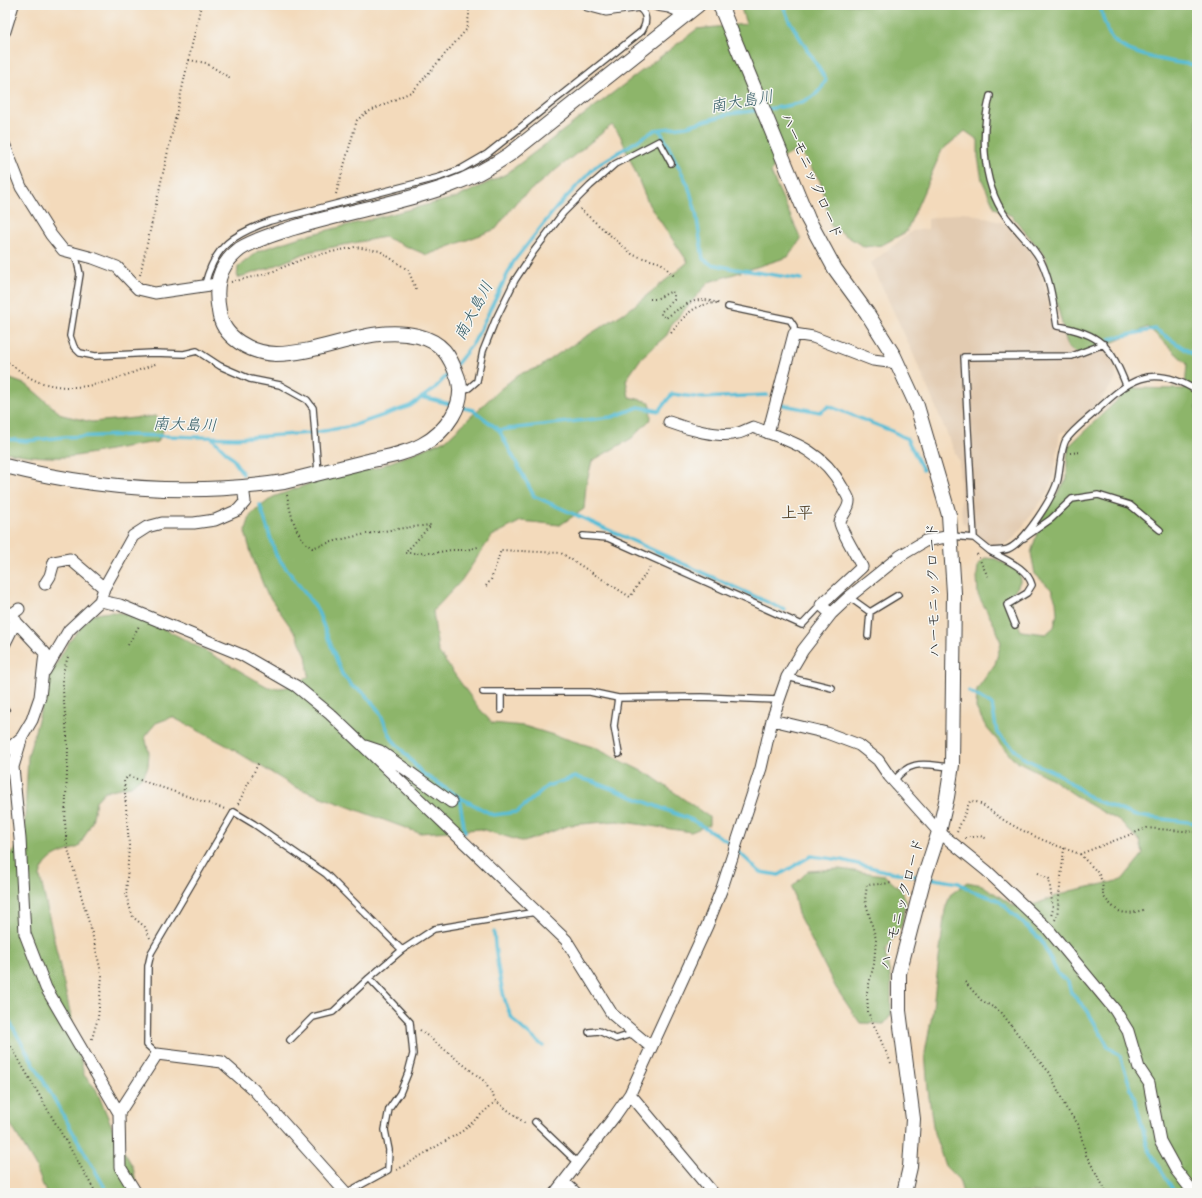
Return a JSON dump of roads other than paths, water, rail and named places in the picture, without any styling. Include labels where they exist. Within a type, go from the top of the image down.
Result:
[{"type":"street","points":[[5,31],[13,5]]},
{"type":"street","points":[[587,5],[606,10],[639,6]]},
{"type":"street","points":[[657,5],[669,7],[686,14]]},
{"type":"street","points":[[5,146],[21,187],[51,235],[63,250],[117,267],[135,287],[155,293],[211,284],[225,264],[240,250],[266,237],[306,224],[428,193],[474,176],[493,166],[698,5]]},
{"type":"street","name":"ハーモニックロード","points":[[720,5],[800,196],[808,219],[835,269],[867,313],[897,363],[917,406],[942,486],[949,515],[954,593],[951,768],[947,796],[939,832],[899,973],[899,1011],[913,1119],[910,1167],[904,1193]]},
{"type":"street","points":[[5,466],[76,482],[151,489],[243,486],[284,482],[403,453],[421,446],[441,431],[450,421],[459,394],[452,361],[442,347],[417,336],[396,333],[368,336],[294,352],[276,354],[260,351],[240,343],[229,334],[220,320],[211,284]]},
{"type":"street","points":[[768,433],[794,334],[813,337],[872,360],[897,363]]},
{"type":"street","points":[[669,422],[682,427],[720,434],[738,433],[752,427],[789,439],[822,460],[836,477],[849,500],[847,510],[840,521],[841,529],[853,548],[862,567],[821,605],[831,614]]},
{"type":"street","points":[[43,673],[69,630],[100,601],[104,588],[133,536],[147,527],[162,523],[194,523],[215,520],[230,515],[246,502],[243,486]]},
{"type":"street","points":[[555,1193],[579,1164],[630,1094],[707,926],[733,858],[761,768],[778,700],[787,677],[803,650],[831,614],[849,597],[900,556],[925,541],[951,536]]},
{"type":"street","points":[[45,584],[50,576],[54,562],[70,559],[104,588]]},
{"type":"street","points":[[100,601],[120,605],[242,655],[296,686],[330,714],[566,940],[612,1014],[651,1047]]},
{"type":"street","points":[[13,614],[45,653],[40,697],[32,720],[22,737],[13,767],[20,838],[25,934],[46,988],[119,1113],[120,1167],[136,1193]]},
{"type":"street","points":[[5,643],[13,614]]},
{"type":"street","points":[[772,720],[827,733],[859,745],[878,760],[894,781],[939,832],[987,871],[1048,929],[1115,1010],[1128,1031],[1139,1068],[1149,1083],[1160,1141],[1176,1170],[1194,1193]]},
{"type":"street","points":[[5,752],[22,737]]},
{"type":"street","points":[[361,745],[380,751],[451,802]]},
{"type":"street","points":[[119,1113],[157,1054],[222,1062],[258,1095],[346,1193]]},
{"type":"street","points":[[630,1094],[713,1193]]},
{"type":"street","points":[[564,1182],[576,1193]]},
{"type":"lane","points":[[211,284],[210,266],[222,248],[244,231],[270,221],[440,177],[461,169],[487,154],[642,31],[647,22],[645,14],[639,6]]},
{"type":"lane","points":[[990,96],[985,116],[985,153],[989,181],[998,204],[1010,223],[1029,243],[1041,261],[1051,288],[1057,326],[1078,331],[1104,344],[1114,357],[1126,385]]},
{"type":"lane","points":[[459,394],[477,381],[483,351],[495,321],[515,280],[534,251],[572,204],[590,186],[616,164],[659,141],[670,163]]},
{"type":"lane","points":[[73,253],[78,261],[80,274],[70,336],[74,347],[80,353],[95,356],[153,353],[184,354],[197,351],[220,366],[250,379],[280,385],[308,400],[313,408],[317,442],[318,474]]},
{"type":"lane","points":[[728,307],[790,320],[794,326],[794,334]]},
{"type":"lane","points":[[974,538],[964,357],[1072,356],[1104,344]]},
{"type":"lane","points":[[1019,541],[1051,497],[1058,480],[1065,441],[1117,391],[1126,385],[1150,376],[1166,378],[1189,386],[1197,391]]},
{"type":"lane","points":[[990,551],[1008,549],[1051,519],[1072,499],[1098,495],[1130,505],[1160,530]]},
{"type":"lane","points":[[583,536],[608,538],[802,625],[821,605]]},
{"type":"lane","points":[[951,536],[974,538],[990,551],[1022,570],[1030,577],[1032,585],[1027,593],[1007,604],[1015,625]]},
{"type":"lane","points":[[870,612],[898,595]]},
{"type":"lane","points":[[849,597],[870,612]]},
{"type":"lane","points":[[868,636],[870,612]]},
{"type":"lane","points":[[787,677],[832,688]]},
{"type":"lane","points":[[483,692],[590,692],[618,698],[702,696],[778,700]]},
{"type":"lane","points":[[501,693],[501,710]]},
{"type":"lane","points":[[618,698],[614,726],[619,754]]},
{"type":"lane","points":[[894,781],[901,771],[910,766],[922,764],[951,768]]},
{"type":"lane","points":[[157,1054],[147,1045],[148,966],[151,953],[234,812],[254,824],[326,874],[402,950]]},
{"type":"lane","points":[[290,1040],[313,1017],[333,1012],[369,978],[402,950],[434,929],[536,912]]},
{"type":"lane","points":[[346,1193],[388,1170],[390,1160],[385,1130],[389,1109],[400,1093],[408,1073],[413,1054],[410,1022],[369,978]]},
{"type":"lane","points":[[589,1032],[599,1032],[616,1040],[635,1033]]},
{"type":"lane","points":[[535,1122],[579,1164]]},
{"type":"waterway","name":"南大島川","points":[[766,109],[784,107],[809,99],[816,94],[826,80],[789,20],[783,5]]},
{"type":"waterway","name":"南大島川","points":[[1100,5],[1107,30],[1111,37],[1126,49],[1163,60],[1197,65]]},
{"type":"waterway","name":"南大島川","points":[[457,364],[474,342],[514,261],[557,207],[596,166],[655,130],[687,126],[729,114],[760,110]]},
{"type":"waterway","points":[[660,130],[688,185],[696,212],[703,259],[711,264],[735,269],[801,279]]},
{"type":"waterway","points":[[1110,339],[1155,329],[1197,357]]},
{"type":"waterway","name":"南大島川","points":[[5,439],[26,441],[64,437],[131,435],[236,438],[312,433],[352,426],[410,406],[434,389],[452,370]]},
{"type":"waterway","points":[[499,430],[612,417],[639,407],[659,411],[672,394],[702,398],[767,395]]},
{"type":"waterway","points":[[422,397],[454,405]]},
{"type":"waterway","points":[[783,405],[820,412],[829,406],[894,432],[907,439],[923,470]]},
{"type":"waterway","points":[[460,407],[473,410],[499,430],[534,496],[785,610]]},
{"type":"waterway","points":[[212,438],[233,459],[243,474]]},
{"type":"waterway","points":[[260,505],[276,555],[317,609],[342,674],[353,687],[363,692],[379,711],[392,739],[422,773],[459,797],[493,815],[517,812],[547,786],[575,777],[594,782],[692,820],[727,841],[760,872],[779,875],[811,856],[842,860],[885,871],[922,877]]},
{"type":"waterway","points":[[969,691],[992,705],[997,733],[1025,759],[1060,775],[1092,799],[1136,816],[1197,823]]},
{"type":"waterway","points":[[459,797],[465,832]]},
{"type":"waterway","points":[[928,878],[959,883],[972,891],[998,900],[1041,940],[1058,974],[1068,982],[1071,993],[1087,1010],[1108,1046],[1120,1056],[1137,1106],[1148,1148],[1175,1193]]},
{"type":"waterway","points":[[494,932],[502,990],[509,1012],[516,1023],[543,1046]]},
{"type":"waterway","points":[[5,1014],[108,1193]]},
{"type":"district","name":"上平","points":[[797,513]]}]
